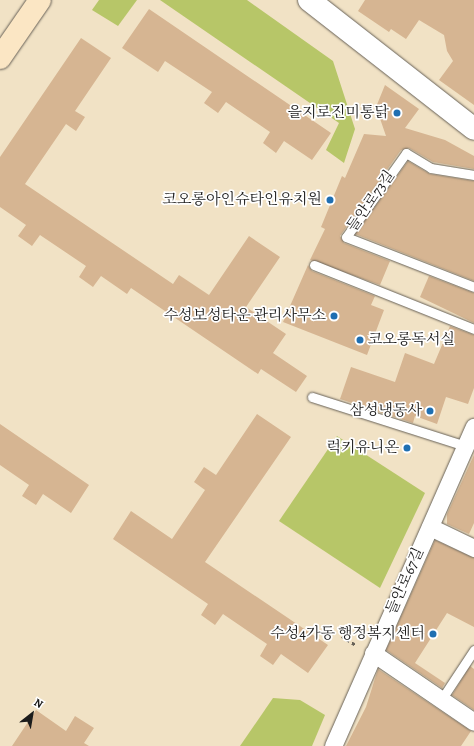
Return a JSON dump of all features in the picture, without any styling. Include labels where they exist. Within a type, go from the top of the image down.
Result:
[{"type":"main road","points":[[0,58],[40,0]]},
{"type":"street","points":[[309,0],[474,129]]},
{"type":"street","name":"들안로67길","points":[[333,746],[474,427]]},
{"type":"street","points":[[430,527],[474,548]]},
{"type":"street","points":[[373,653],[474,722]]},
{"type":"lane","name":"들안로73길","points":[[474,175],[431,168],[406,152],[346,237],[474,287]]},
{"type":"lane","points":[[314,265],[474,329]]},
{"type":"lane","points":[[312,397],[466,446]]},
{"type":"lane","points":[[441,700],[474,650]]},
{"type":"green space","points":[[99,0],[137,0],[118,26],[92,10]]},
{"type":"green space","points":[[160,0],[247,0],[333,61],[355,129],[344,163],[326,150],[339,123]]},
{"type":"green space","points":[[337,436],[425,493],[380,588],[279,521]]},
{"type":"green space","points":[[273,698],[300,700],[325,715],[312,746],[240,746]]},
{"type":"building","points":[[365,0],[474,0],[474,105],[439,80],[453,61],[447,51],[444,35],[419,20],[406,39],[391,29],[389,32],[358,11]]},
{"type":"building","points":[[149,9],[331,133],[312,160],[284,141],[276,153],[263,143],[270,132],[226,102],[218,113],[204,103],[212,92],[165,61],[158,72],[122,48]]},
{"type":"building","points":[[81,38],[111,58],[75,111],[85,117],[76,131],[66,124],[25,184],[173,284],[179,275],[209,295],[249,236],[280,257],[246,307],[286,334],[273,353],[307,376],[296,392],[261,369],[258,374],[131,288],[127,294],[101,276],[93,287],[79,277],[86,266],[40,235],[32,246],[18,236],[26,225],[0,207],[0,157]]},
{"type":"building","points":[[385,85],[419,109],[405,128],[445,140],[474,156],[474,169],[433,162],[409,148],[401,150],[340,236],[344,243],[390,261],[380,285],[310,260],[325,229],[321,227],[342,176],[345,178],[364,134],[386,136],[376,107]]},
{"type":"building","points":[[408,161],[430,174],[474,181],[474,281],[355,234]]},
{"type":"building","name":"수성보성타운 관리사무소","points":[[308,265],[312,271],[375,296],[371,305],[384,310],[367,355],[283,322]]},
{"type":"building","points":[[429,276],[474,293],[474,323],[420,297]]},
{"type":"building","points":[[450,326],[474,335],[474,388],[468,404],[446,397],[437,424],[415,416],[413,423],[340,399],[351,367],[395,382],[405,353],[434,364]]},
{"type":"building","points":[[257,414],[291,437],[205,562],[328,645],[308,673],[281,654],[273,665],[260,656],[267,644],[223,614],[215,625],[201,615],[208,604],[113,539],[131,511],[172,539],[205,490],[194,482],[204,467],[216,475]]},
{"type":"building","points":[[0,424],[89,485],[71,513],[43,494],[36,505],[22,496],[29,485],[0,465]]},
{"type":"building","points":[[474,455],[474,523],[469,534],[447,524],[447,514]]},
{"type":"building","points":[[435,540],[474,558],[474,627],[447,613],[415,663],[445,683],[442,688],[386,650]]},
{"type":"building","points":[[470,666],[474,669],[474,710],[452,695]]},
{"type":"building","points":[[378,669],[471,731],[461,746],[346,746],[366,707]]},
{"type":"building","points":[[36,710],[66,731],[75,716],[94,728],[84,743],[89,746],[12,746]]},
{"type":"place","name":"을지로진미통닭","points":[[397,113]]},
{"type":"place","name":"코오롱아인슈타인유치원","points":[[330,200]]},
{"type":"place","name":"수성보성타운 관리사무소","points":[[334,316]]},
{"type":"place","name":"코오롱독서실","points":[[360,340]]},
{"type":"place","name":"삼성냉동사","points":[[430,411]]},
{"type":"place","name":"럭키유니온","points":[[407,448]]},
{"type":"place","name":"수성4가동 행정복지센터","points":[[433,634]]}]
